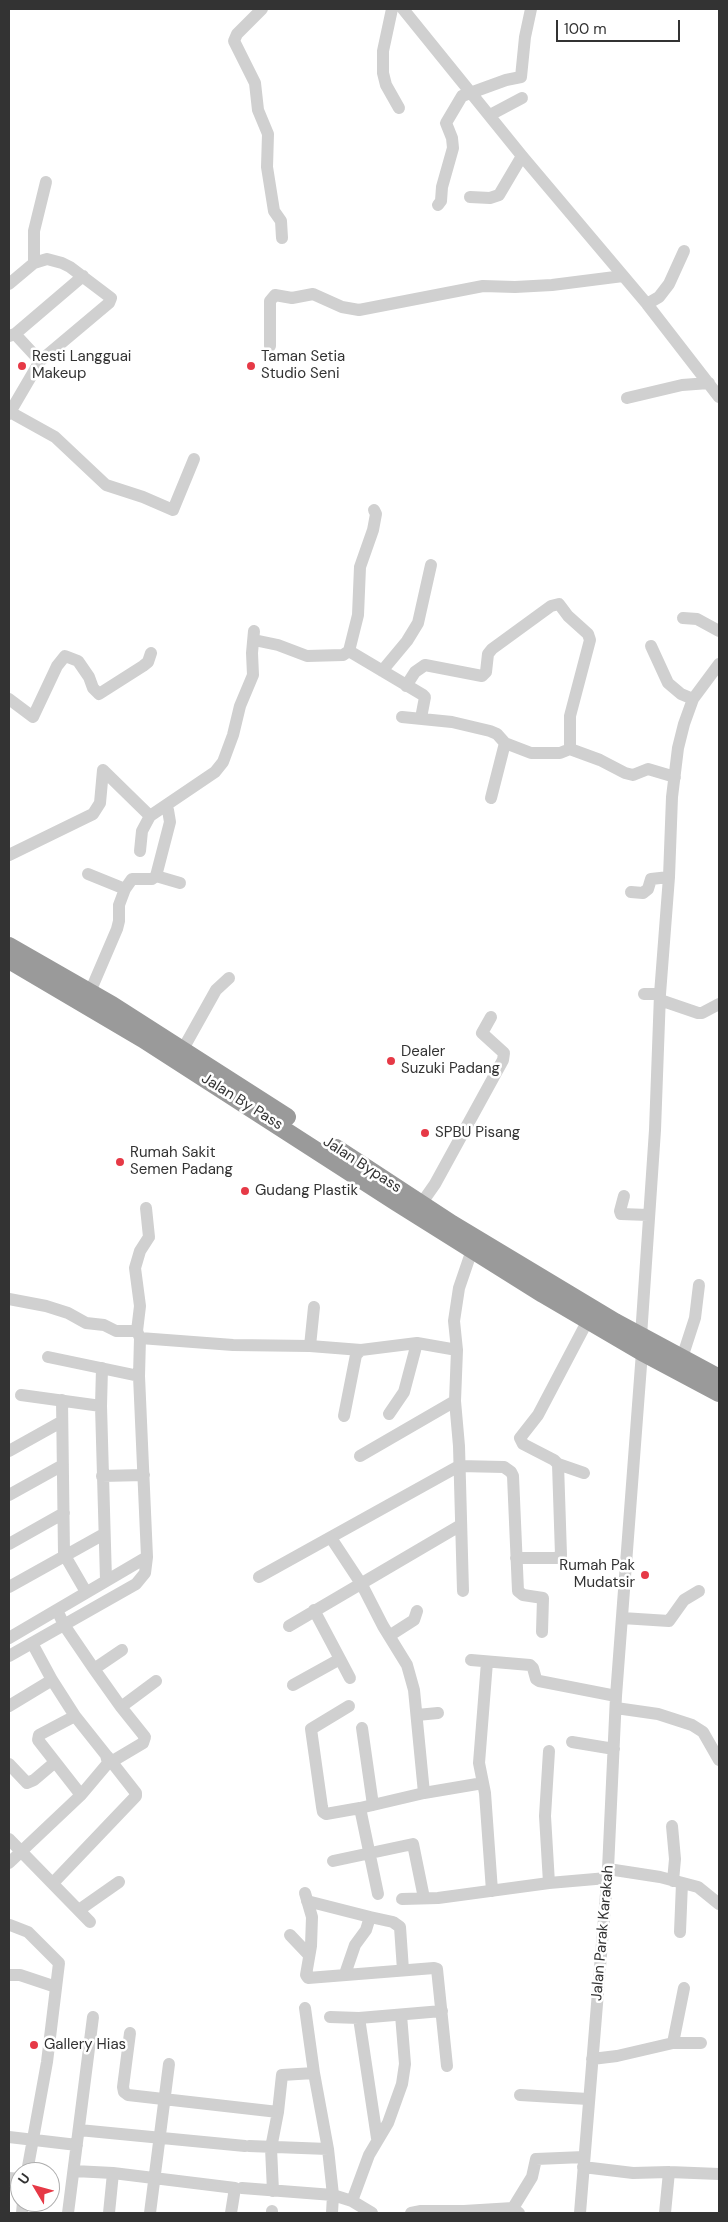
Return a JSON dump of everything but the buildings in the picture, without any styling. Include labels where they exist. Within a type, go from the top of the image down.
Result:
[{"type":"highway","name":"Jalan Bypass","points":[[9,946],[90,992],[187,1057],[642,1344]]},
{"type":"highway","name":"Jalan By Pass","points":[[9,960],[104,1015],[187,1057],[472,1250]]},
{"type":"highway","name":"Jalan Bypass","points":[[472,1250],[588,1320],[642,1344],[682,1358],[719,1378]]},
{"type":"highway","points":[[642,1344],[719,1393]]},
{"type":"street","points":[[262,9],[237,34],[234,41],[255,83],[258,110],[268,134],[268,166],[274,211],[281,221],[282,238]]},
{"type":"street","points":[[392,9],[383,52],[383,73],[386,84],[399,108]]},
{"type":"street","points":[[403,9],[522,156],[647,304],[719,397]]},
{"type":"street","points":[[438,205],[441,201],[442,187],[452,148],[452,138],[446,123],[460,98],[471,92],[521,77],[525,37],[532,9]]},
{"type":"street","points":[[490,115],[522,98]]},
{"type":"street","points":[[470,197],[490,198],[499,196],[522,156]]},
{"type":"street","points":[[34,263],[34,231],[46,182]]},
{"type":"street","points":[[647,304],[669,284],[684,251]]},
{"type":"street","points":[[9,284],[34,263],[47,260],[62,263],[110,296],[110,301],[40,361],[9,413],[55,437],[106,485],[143,497],[173,510],[194,459]]},
{"type":"street","points":[[40,361],[12,335],[83,276]]},
{"type":"street","points":[[270,346],[270,301],[275,296],[292,298],[313,294],[342,307],[359,310],[483,286],[552,285],[623,276]]},
{"type":"street","points":[[627,398],[682,385],[709,383]]},
{"type":"street","points":[[140,851],[142,831],[150,816],[221,767],[234,734],[240,706],[253,675],[252,653],[254,636],[307,656],[343,655],[349,651],[358,615],[360,567],[373,530],[376,514],[374,510]]},
{"type":"street","points":[[382,671],[407,641],[418,623],[431,564]]},
{"type":"street","points":[[406,686],[415,672],[425,665],[482,676],[486,672],[488,654],[492,648],[551,606],[559,604],[568,616],[588,634],[590,640],[570,716],[570,749]]},
{"type":"street","points":[[683,618],[697,619],[719,631]]},
{"type":"street","points":[[651,646],[668,683],[680,694],[693,699]]},
{"type":"street","points":[[349,651],[425,697],[421,718]]},
{"type":"street","points":[[9,699],[33,717],[57,666],[65,656],[78,661],[89,677],[93,688],[100,694],[148,662],[151,653]]},
{"type":"street","name":"Jalan Parak Karakah","points":[[580,2213],[608,1873],[616,1702],[642,1344],[648,1216],[655,1130],[660,997],[675,777],[678,748],[693,699],[719,664]]},
{"type":"street","points":[[402,717],[452,722],[490,731],[497,734],[505,743],[531,752],[560,753],[570,749],[633,775],[648,769],[675,777]]},
{"type":"street","points":[[491,798],[505,743]]},
{"type":"street","points":[[9,855],[93,814],[100,802],[103,770],[150,816]]},
{"type":"street","points":[[90,992],[117,929],[119,921],[118,905],[125,889],[132,879],[152,879],[156,876],[170,822],[168,810]]},
{"type":"street","points":[[88,874],[125,889]]},
{"type":"street","points":[[156,876],[180,883]]},
{"type":"street","points":[[631,892],[643,893],[648,889],[651,878],[669,877]]},
{"type":"street","points":[[187,1057],[216,990],[230,978]]},
{"type":"street","points":[[644,994],[660,997],[698,1013],[702,1013],[719,1004]]},
{"type":"street","points":[[421,1204],[435,1184],[503,1060],[504,1052],[482,1033],[491,1017]]},
{"type":"street","points":[[624,1196],[621,1214],[648,1216]]},
{"type":"street","points":[[9,1656],[136,1584],[145,1573],[147,1558],[139,1376],[140,1306],[135,1268],[140,1251],[149,1237],[146,1208]]},
{"type":"street","points":[[463,1591],[455,1401],[457,1350],[454,1321],[456,1303],[472,1250]]},
{"type":"street","points":[[682,1358],[695,1318],[699,1285]]},
{"type":"street","points":[[9,1299],[46,1306],[68,1313],[86,1323],[104,1325],[116,1330],[139,1335],[234,1345],[310,1346],[361,1350],[417,1343],[457,1350]]},
{"type":"street","points":[[310,1346],[314,1308]]},
{"type":"street","points":[[584,1473],[558,1464],[554,1460],[522,1444],[520,1438],[542,1407],[588,1320]]},
{"type":"street","points":[[389,1414],[404,1392],[417,1343]]},
{"type":"street","points":[[344,1416],[344,1404],[356,1355],[361,1350]]},
{"type":"street","points":[[48,1357],[139,1376]]},
{"type":"street","points":[[102,1368],[100,1406],[106,1580]]},
{"type":"street","points":[[21,1395],[100,1406]]},
{"type":"street","points":[[62,1400],[64,1554],[86,1592]]},
{"type":"street","points":[[360,1456],[455,1401]]},
{"type":"street","points":[[9,1451],[61,1422]]},
{"type":"street","points":[[516,1558],[556,1558],[561,1555],[558,1464]]},
{"type":"street","points":[[9,1495],[63,1465]]},
{"type":"street","points":[[259,1577],[459,1466],[504,1467],[511,1472],[518,1591],[523,1595],[540,1596],[545,1600],[542,1632]]},
{"type":"street","points":[[102,1476],[144,1475]]},
{"type":"street","points":[[9,1544],[64,1513]]},
{"type":"street","points":[[289,1626],[314,1610],[362,1585],[460,1525]]},
{"type":"street","points":[[9,1587],[64,1554],[104,1534]]},
{"type":"street","points":[[331,1538],[362,1585],[389,1636],[408,1665],[414,1690],[424,1792]]},
{"type":"street","points":[[10,1635],[147,1558]]},
{"type":"street","points":[[622,1618],[669,1621],[684,1600],[699,1591]]},
{"type":"street","points":[[9,1863],[81,1795],[108,1763],[109,1759],[145,1740],[145,1737],[121,1707],[64,1625],[57,1610]]},
{"type":"street","points":[[314,1610],[350,1678]]},
{"type":"street","points":[[389,1636],[414,1620],[417,1611]]},
{"type":"street","points":[[32,1643],[52,1680],[75,1716],[136,1793],[136,1796],[53,1883]]},
{"type":"street","points":[[94,1669],[122,1650]]},
{"type":"street","points":[[293,1685],[340,1659]]},
{"type":"street","points":[[471,1660],[530,1665],[539,1682],[616,1702],[692,1725],[703,1732],[719,1760]]},
{"type":"street","points":[[487,1662],[479,1763],[483,1782],[492,1891]]},
{"type":"street","points":[[9,1706],[52,1680]]},
{"type":"street","points":[[121,1707],[156,1681]]},
{"type":"street","points":[[349,1706],[315,1726],[311,1729],[310,1733],[323,1812],[326,1814],[367,1807],[424,1792],[483,1782]]},
{"type":"street","points":[[417,1715],[438,1712]]},
{"type":"street","points":[[75,1716],[38,1737],[54,1762],[81,1795]]},
{"type":"street","points":[[362,1728],[370,1853],[378,1894]]},
{"type":"street","points":[[572,1742],[614,1749]]},
{"type":"street","points":[[549,1751],[545,1816],[549,1883]]},
{"type":"street","points":[[9,1764],[27,1782],[34,1780],[54,1762]]},
{"type":"street","points":[[672,1826],[680,1932]]},
{"type":"street","points":[[9,1839],[90,1922]]},
{"type":"street","points":[[333,1861],[413,1844],[424,1898]]},
{"type":"street","points":[[402,1899],[492,1891],[608,1873],[677,1882],[698,1887],[719,1904]]},
{"type":"street","points":[[79,1910],[119,1882]]},
{"type":"street","points":[[403,1970],[400,1927],[394,1922],[370,1917],[306,1897],[312,1917],[310,1955],[306,1975],[308,1978],[436,1969],[448,2066]]},
{"type":"street","points":[[345,1974],[355,1945],[366,1930],[370,1917]]},
{"type":"street","points":[[9,1926],[28,1932],[59,1963],[47,2062],[29,2162]]},
{"type":"street","points":[[290,1935],[310,1955]]},
{"type":"street","points":[[9,1974],[20,1975],[56,1987]]},
{"type":"street","points":[[673,2043],[684,1988]]},
{"type":"street","points":[[305,2008],[314,2073],[328,2148],[333,2195],[332,2213]]},
{"type":"street","points":[[330,2016],[359,2018],[442,2011]]},
{"type":"street","points":[[352,2200],[377,2138],[388,2123],[402,2084],[405,2064],[401,2015]]},
{"type":"street","points":[[68,2213],[93,2016]]},
{"type":"street","points":[[359,2018],[377,2138]]},
{"type":"street","points":[[130,2033],[123,2087],[124,2092],[128,2096],[278,2112]]},
{"type":"street","points":[[592,2059],[617,2056],[673,2043],[701,2043]]},
{"type":"street","points":[[150,2213],[169,2064]]},
{"type":"street","points":[[273,2191],[271,2148],[278,2112],[282,2075],[314,2073]]},
{"type":"street","points":[[520,2095],[588,2099]]},
{"type":"street","points":[[78,2130],[271,2148],[328,2148]]},
{"type":"street","points":[[9,2137],[77,2144]]},
{"type":"street","points":[[411,2213],[421,2211],[516,2210],[532,2177],[536,2158],[584,2162],[634,2173],[719,2174]]},
{"type":"street","points":[[74,2171],[154,2177],[235,2188],[231,2213]]},
{"type":"street","points":[[665,2213],[669,2172]]},
{"type":"street","points":[[109,2213],[113,2173]]},
{"type":"street","points":[[242,2188],[333,2195],[352,2200],[372,2213]]},
{"type":"place","name":"Resti Langguai Makeup","points":[[22,366]]},
{"type":"place","name":"Taman Setia Studio Seni","points":[[251,366]]},
{"type":"place","name":"Dealer Suzuki Padang","points":[[391,1061]]},
{"type":"place","name":"SPBU Pisang","points":[[425,1133]]},
{"type":"place","name":"Rumah Sakit Semen Padang","points":[[120,1162]]},
{"type":"place","name":"Gudang Plastik","points":[[245,1191]]},
{"type":"place","name":"Rumah Pak Mudatsir","points":[[645,1575]]},
{"type":"place","name":"Gallery Hias","points":[[34,2045]]}]
